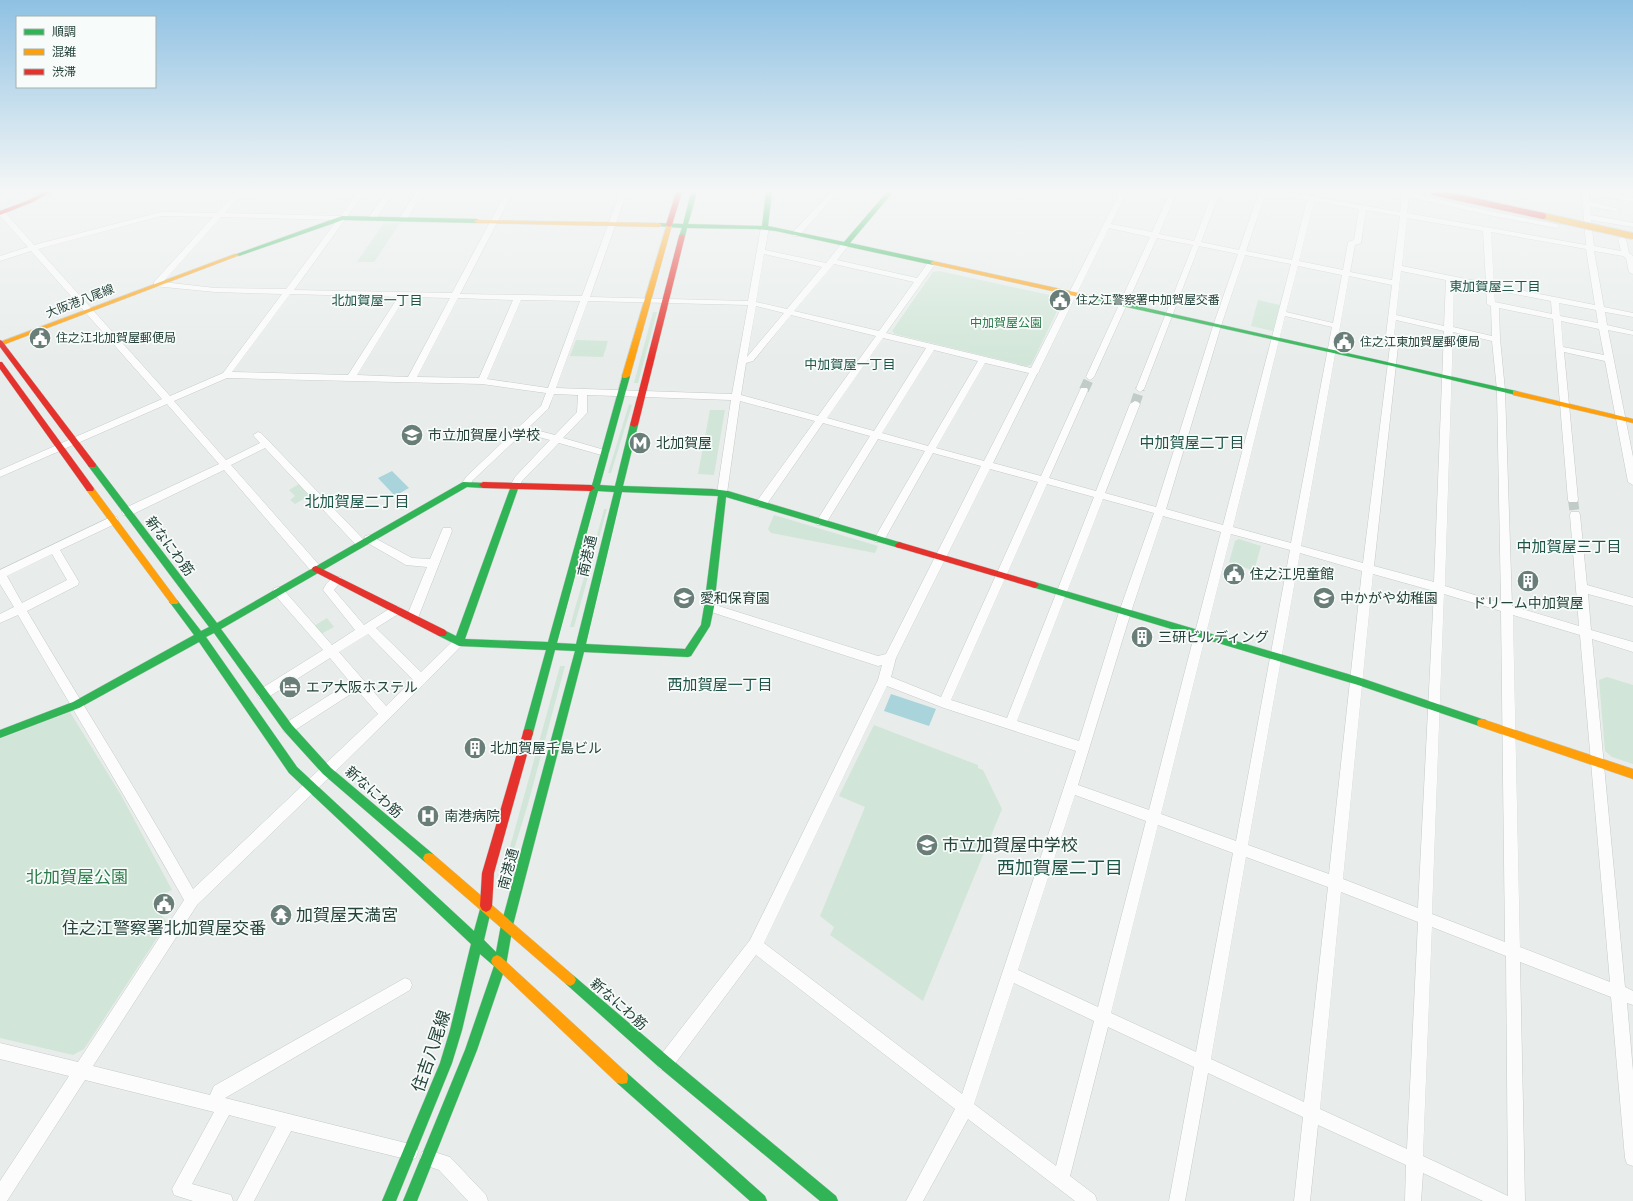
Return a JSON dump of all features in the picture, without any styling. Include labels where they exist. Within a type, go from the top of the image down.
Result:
[{"type":"main road","name":"大阪港八尾線","points":[[0,343],[258,248]]},
{"type":"main road","name":"南港通","points":[[486,906],[488,873],[553,647],[621,393],[663,248]]},
{"type":"main road","name":"南港通","points":[[508,925],[580,648],[617,489],[643,394],[680,248]]},
{"type":"main road","name":"大阪港八尾線","points":[[860,248],[1392,364],[1633,421]]},
{"type":"main road","name":"新なにわ筋","points":[[0,343],[128,512],[288,728],[327,771],[508,925],[665,1063],[831,1201]]},
{"type":"main road","points":[[0,364],[199,637],[293,770],[477,944],[650,1104],[760,1201]]},
{"type":"main road","points":[[0,734],[76,705],[199,637],[466,484],[722,493],[1358,681],[1633,774]]},
{"type":"main road","points":[[459,642],[515,486]]},
{"type":"main road","points":[[316,569],[459,642],[688,653],[704,626],[709,607],[722,493]]},
{"type":"main road","name":"住吉八尾線","points":[[389,1201],[446,1063],[456,1030],[486,906]]},
{"type":"main road","points":[[410,1201],[471,1050],[500,965],[508,925]]},
{"type":"street","points":[[0,259],[33,248]]},
{"type":"street","points":[[33,248],[316,569]]},
{"type":"street","points":[[157,284],[189,248]]},
{"type":"street","points":[[226,375],[320,248]]},
{"type":"street","points":[[411,379],[480,248]]},
{"type":"street","points":[[466,484],[470,478],[545,407],[603,248]]},
{"type":"street","points":[[742,361],[750,359],[843,248]]},
{"type":"street","points":[[665,1063],[755,945],[884,680],[890,658],[1096,248]]},
{"type":"street","points":[[1090,377],[1149,248]]},
{"type":"street","points":[[1140,389],[1196,248]]},
{"type":"street","points":[[1218,248],[1396,284]]},
{"type":"street","points":[[914,1201],[966,1108],[1071,788],[1124,612],[1160,511],[1217,326],[1244,248]]},
{"type":"street","points":[[1061,1180],[1298,248]]},
{"type":"street","points":[[1177,1201],[1351,248]]},
{"type":"street","points":[[1302,1201],[1335,883],[1358,681],[1368,568],[1395,337],[1390,335],[1400,248]]},
{"type":"street","points":[[1487,248],[1492,304],[1633,333]]},
{"type":"street","points":[[1590,248],[1625,254],[1630,257],[1633,272]]},
{"type":"street","points":[[1590,248],[1603,327],[1633,482]]},
{"type":"street","points":[[1624,248],[1625,254]]},
{"type":"street","points":[[722,493],[736,397],[761,251],[920,281]]},
{"type":"street","points":[[761,504],[932,263]]},
{"type":"street","points":[[1398,268],[1490,288],[1633,315]]},
{"type":"street","points":[[1413,1201],[1439,588],[1450,279]]},
{"type":"street","points":[[157,284],[215,290],[402,296],[667,300],[752,303],[1035,372]]},
{"type":"street","points":[[351,378],[402,296]]},
{"type":"street","points":[[482,381],[518,298]]},
{"type":"street","points":[[1555,300],[1566,405],[1573,500]]},
{"type":"street","points":[[1495,304],[1496,339],[1501,390],[1507,610],[1514,951],[1517,1201]]},
{"type":"street","points":[[1281,313],[1336,326]]},
{"type":"street","points":[[1392,317],[1496,339]]},
{"type":"street","points":[[821,522],[878,435],[932,346]]},
{"type":"street","points":[[1560,349],[1610,359]]},
{"type":"street","points":[[879,539],[983,359]]},
{"type":"street","points":[[0,474],[226,375],[482,381],[551,391],[736,397],[1368,568],[1633,647]]},
{"type":"street","points":[[944,703],[1084,390]]},
{"type":"street","points":[[515,486],[518,479],[582,413],[583,393]]},
{"type":"street","points":[[1010,725],[1135,404]]},
{"type":"street","points":[[521,429],[605,453]]},
{"type":"street","points":[[258,435],[365,541],[410,562],[433,563]]},
{"type":"street","points":[[128,512],[266,444]]},
{"type":"street","points":[[1574,515],[1598,762],[1633,1158]]},
{"type":"street","points":[[113,520],[0,575],[76,705],[128,788],[192,900]]},
{"type":"street","points":[[412,618],[447,531]]},
{"type":"street","points":[[0,619],[74,582],[54,549]]},
{"type":"street","points":[[337,580],[328,590],[366,630],[421,680]]},
{"type":"street","points":[[1582,588],[1633,602]]},
{"type":"street","points":[[278,591],[386,714]]},
{"type":"street","points":[[709,607],[878,661],[890,658]]},
{"type":"street","points":[[263,694],[396,610]]},
{"type":"street","points":[[0,1196],[192,900],[459,642]]},
{"type":"street","points":[[884,680],[944,703],[1083,748]]},
{"type":"street","points":[[288,728],[358,683]]},
{"type":"street","points":[[1071,788],[1335,883],[1633,998]]},
{"type":"street","points":[[755,945],[966,1108],[1090,1201]]},
{"type":"street","points":[[1010,974],[1102,1018],[1502,1201]]},
{"type":"street","points":[[225,1201],[180,1189],[219,1105],[220,1092],[405,985]]},
{"type":"street","points":[[0,1051],[410,1152]]},
{"type":"street","points":[[245,1201],[287,1122]]},
{"type":"street","points":[[428,1158],[444,1164],[480,1201]]},
{"type":"green space","points":[[367,248],[383,248],[374,262],[357,262]]},
{"type":"green space","name":"中加賀屋公園","points":[[939,271],[1054,296],[1052,301],[1061,303],[1031,365],[1026,366],[895,334],[892,331],[933,272]]},
{"type":"green space","points":[[1258,300],[1280,305],[1273,331],[1251,326]]},
{"type":"green space","points":[[653,312],[657,312],[638,383],[634,383]]},
{"type":"green space","points":[[576,340],[608,341],[603,357],[570,356]]},
{"type":"green space","points":[[629,404],[632,405],[611,473],[608,473]]},
{"type":"green space","points":[[710,410],[725,410],[714,475],[698,474]]},
{"type":"green space","points":[[299,484],[309,496],[295,504],[290,500],[295,496],[289,490]]},
{"type":"green space","points":[[604,509],[607,509],[574,627],[570,627],[596,539]]},
{"type":"green space","points":[[774,515],[878,546],[875,553],[771,533],[768,529]]},
{"type":"green space","points":[[1239,539],[1261,546],[1254,571],[1229,562],[1235,541]]},
{"type":"green space","points":[[327,618],[334,627],[321,634],[314,626]]},
{"type":"green space","points":[[560,666],[565,666],[528,804],[507,872],[503,872]]},
{"type":"green space","points":[[1607,677],[1633,685],[1633,764],[1612,757],[1605,751],[1599,680]]},
{"type":"green space","name":"北加賀屋公園","points":[[70,712],[121,795],[172,890],[152,900],[167,923],[84,1049],[73,1055],[0,1038],[0,739]]},
{"type":"green space","points":[[874,725],[978,765],[978,768],[983,770],[1002,809],[923,1001],[830,935],[834,927],[820,916],[865,807],[839,796]]},
{"type":"water","points":[[392,471],[409,488],[395,496],[378,478]]},
{"type":"water","points":[[891,694],[936,709],[929,726],[884,711]]},
{"type":"tunnel","points":[[1084,390],[1090,377]]},
{"type":"tunnel","points":[[1135,404],[1140,389]]},
{"type":"tunnel","points":[[1573,500],[1575,515]]},
{"type":"traffic: fast","points":[[237,255],[257,248]]},
{"type":"traffic: fast","points":[[864,248],[933,263]]},
{"type":"traffic: fast","points":[[1088,297],[1516,393]]},
{"type":"traffic: fast","points":[[528,733],[626,376]]},
{"type":"traffic: fast","points":[[507,925],[577,661],[634,425]]},
{"type":"traffic: fast","points":[[92,465],[220,634],[288,728],[327,771],[429,858]]},
{"type":"traffic: fast","points":[[0,734],[76,705],[199,637],[466,484],[483,485]]},
{"type":"traffic: fast","points":[[459,642],[515,486]]},
{"type":"traffic: fast","points":[[591,488],[712,492],[728,494],[899,545]]},
{"type":"traffic: fast","points":[[442,633],[459,642],[688,653],[705,626],[709,607],[722,493]]},
{"type":"traffic: fast","points":[[1035,585],[1358,681],[1482,723]]},
{"type":"traffic: fast","points":[[174,602],[205,643],[293,770],[497,961]]},
{"type":"traffic: fast","points":[[389,1201],[446,1063],[456,1030],[486,906]]},
{"type":"traffic: fast","points":[[410,1201],[471,1050],[500,965],[507,925]]},
{"type":"traffic: fast","points":[[570,980],[665,1063],[831,1201]]},
{"type":"traffic: fast","points":[[622,1078],[760,1201]]},
{"type":"traffic: slow","points":[[626,376],[662,248]]},
{"type":"traffic: slow","points":[[0,344],[237,255]]},
{"type":"traffic: slow","points":[[933,263],[1088,297]]},
{"type":"traffic: slow","points":[[1516,393],[1633,421]]},
{"type":"traffic: slow","points":[[90,489],[174,602]]},
{"type":"traffic: slow","points":[[1482,723],[1633,774]]},
{"type":"traffic: slow","points":[[429,858],[570,980]]},
{"type":"traffic: slow","points":[[497,961],[622,1078]]},
{"type":"traffic: jam","points":[[634,425],[679,248]]},
{"type":"traffic: jam","points":[[0,342],[92,465]]},
{"type":"traffic: jam","points":[[0,364],[90,489]]},
{"type":"traffic: jam","points":[[483,485],[591,488]]},
{"type":"traffic: jam","points":[[899,545],[1035,585]]},
{"type":"traffic: jam","points":[[316,569],[442,633]]},
{"type":"traffic: jam","points":[[486,906],[488,873],[528,733]]},
{"type":"place","name":"住之江警察署中加賀屋交番","points":[[1060,300]]},
{"type":"place","name":"住之江北加賀屋郵便局","points":[[40,338]]},
{"type":"place","name":"住之江東加賀屋郵便局","points":[[1344,342]]},
{"type":"place","name":"市立加賀屋小学校","points":[[412,435]]},
{"type":"place","name":"北加賀屋","points":[[640,443]]},
{"type":"place","name":"住之江児童館","points":[[1234,574]]},
{"type":"place","name":"ドリーム中加賀屋","points":[[1528,581]]},
{"type":"place","name":"愛和保育園","points":[[684,598]]},
{"type":"place","name":"中かがや幼稚園","points":[[1324,598]]},
{"type":"place","name":"三研ビルディング","points":[[1142,637]]},
{"type":"place","name":"エア大阪ホステル","points":[[290,687]]},
{"type":"place","name":"北加賀屋千島ビル","points":[[475,748]]},
{"type":"place","name":"南港病院","points":[[428,816]]},
{"type":"place","name":"市立加賀屋中学校","points":[[927,845]]},
{"type":"place","name":"住之江警察署北加賀屋交番","points":[[164,904]]},
{"type":"place","name":"加賀屋天満宮","points":[[281,915]]},
{"type":"district","name":"東加賀屋三丁目","points":[[1495,286]]},
{"type":"district","name":"北加賀屋一丁目","points":[[377,300]]},
{"type":"district","name":"中加賀屋一丁目","points":[[850,364]]},
{"type":"district","name":"中加賀屋二丁目","points":[[1192,443]]},
{"type":"district","name":"北加賀屋二丁目","points":[[357,502]]},
{"type":"district","name":"中加賀屋三丁目","points":[[1569,547]]},
{"type":"district","name":"西加賀屋一丁目","points":[[720,685]]},
{"type":"district","name":"西加賀屋二丁目","points":[[1060,868]]}]
